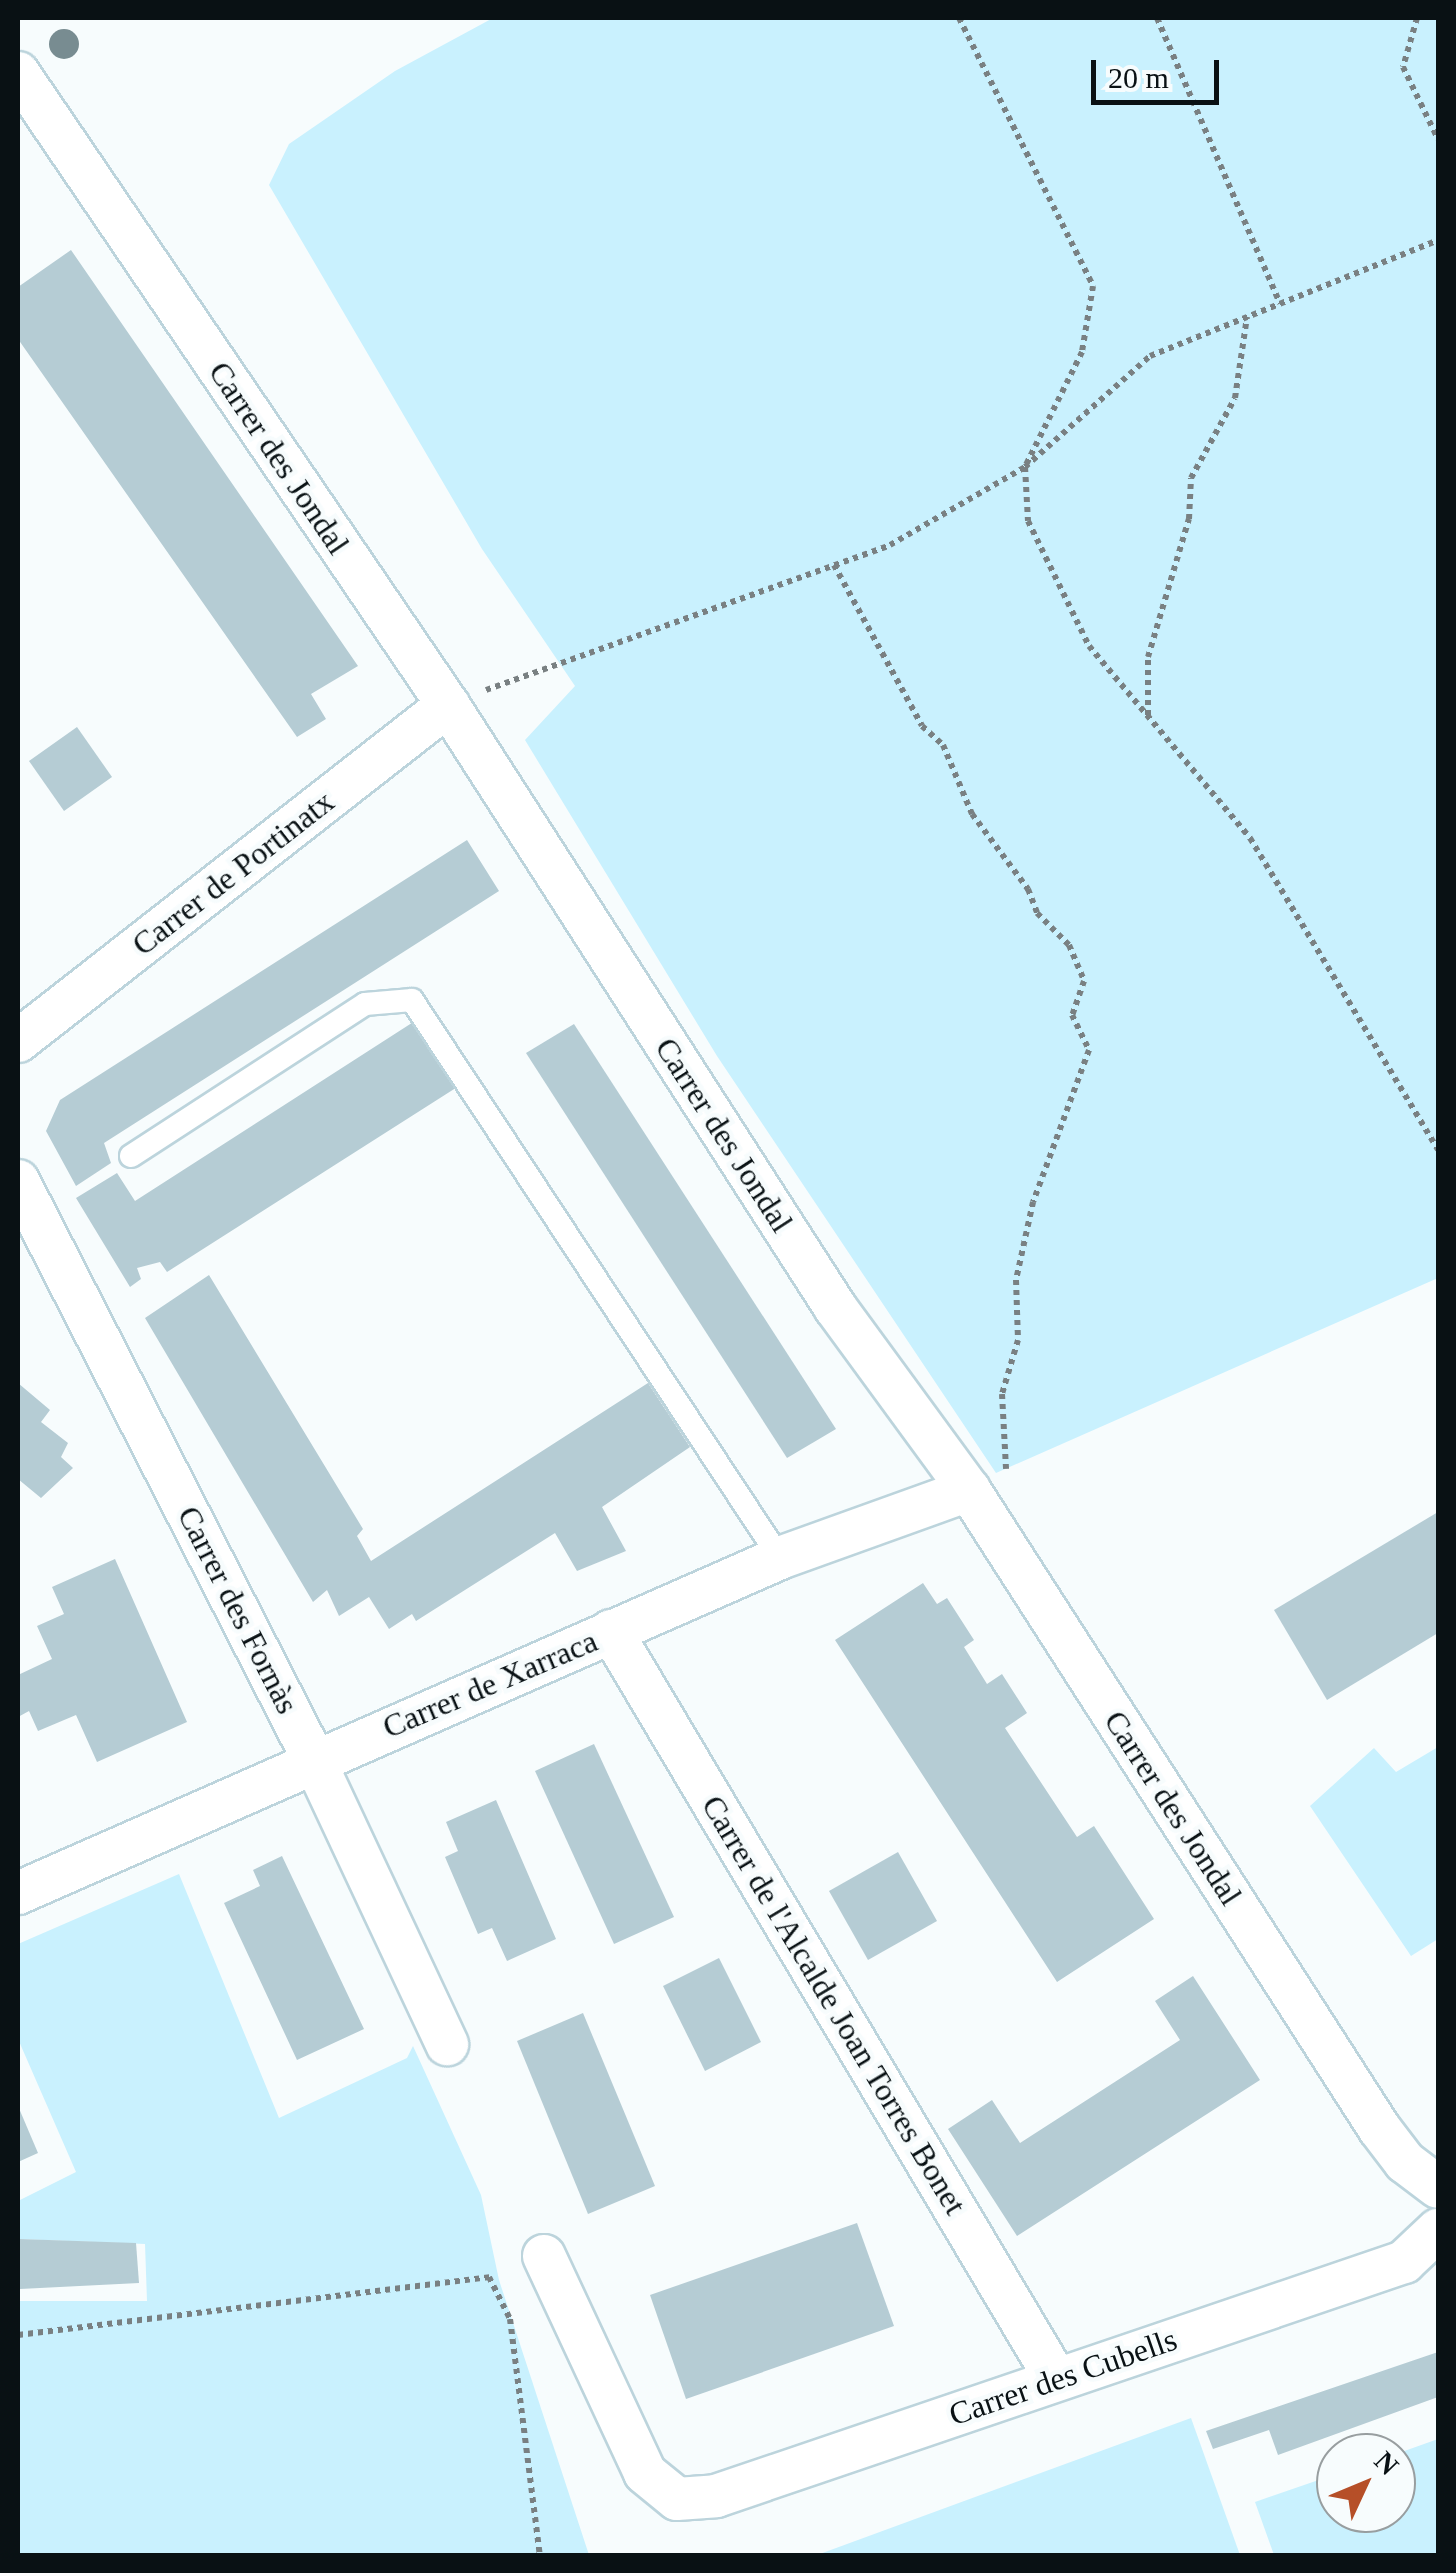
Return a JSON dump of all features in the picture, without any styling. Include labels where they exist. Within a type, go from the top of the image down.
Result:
[{"type":"street","name":"Carrer des Jondal","points":[[18,73],[448,705],[835,1307],[988,1483],[1379,2128],[1404,2162],[1438,2187]]},
{"type":"street","name":"Carrer de Portinatx","points":[[18,1041],[448,705]]},
{"type":"street","name":"Carrer des Fornàs","points":[[18,1181],[314,1760],[446,2044]]},
{"type":"street","name":"Carrer de Xarraca","points":[[18,1892],[780,1558],[988,1483]]},
{"type":"street","name":"Carrer de l'Alcalde Joan Torres Bonet","points":[[612,1631],[1056,2378]]},
{"type":"street","name":"Carrer des Cubells","points":[[544,2256],[645,2473],[678,2499],[716,2496],[1404,2262],[1438,2230]]},
{"type":"lane","points":[[131,1156],[365,1004],[412,1000],[780,1558]]},
{"type":"path","points":[[959,18],[1094,286],[1082,352],[1026,467],[1028,520],[1090,646],[1250,838],[1438,1150]]},
{"type":"path","points":[[1158,18],[1280,304]]},
{"type":"path","points":[[1416,18],[1403,67],[1438,139]]},
{"type":"path","points":[[448,705],[890,545],[1026,467],[1150,356],[1438,240]]},
{"type":"path","points":[[1148,716],[1148,657],[1188,519],[1191,478],[1234,398],[1247,317]]},
{"type":"path","points":[[834,565],[922,726],[943,745],[972,814],[1028,889],[1036,913],[1069,944],[1084,981],[1072,1015],[1089,1050],[1033,1202],[1016,1280],[1018,1340],[1002,1394],[988,1483]]},
{"type":"path","points":[[18,2334],[490,2277],[510,2319],[540,2556]]},
{"type":"shaded area","points":[[493,18],[1438,18],[1438,1278],[996,1473],[717,1056],[525,740],[575,686],[482,549],[269,185],[289,144],[395,71]]},
{"type":"shaded area","points":[[1438,1747],[1438,1939],[1411,1956],[1310,1806],[1374,1748],[1396,1772]]},
{"type":"shaded area","points":[[179,1874],[279,2118],[407,2058],[413,2046],[481,2195],[499,2280],[589,2555],[18,2555],[18,2301],[147,2301],[145,2244],[18,2239],[18,2201],[76,2172],[18,2039],[18,1944]]},
{"type":"shaded area","points":[[1191,2418],[1240,2555],[817,2555]]},
{"type":"shaded area","points":[[1438,2439],[1438,2555],[1274,2555],[1255,2502],[1316,2481],[1316,2533],[1416,2533],[1416,2447]]},
{"type":"building","points":[[71,250],[358,666],[311,694],[326,719],[297,737],[18,339],[18,287]]},
{"type":"building","points":[[77,727],[112,777],[64,811],[29,761]]},
{"type":"building","points":[[467,840],[499,891],[104,1143],[111,1163],[76,1186],[46,1131],[60,1100]]},
{"type":"building","points":[[418,1019],[462,1084],[167,1272],[160,1262],[137,1268],[141,1279],[130,1287],[76,1198],[117,1173],[135,1201]]},
{"type":"building","points":[[574,1024],[836,1429],[787,1458],[526,1053]]},
{"type":"building","points":[[209,1275],[363,1529],[357,1536],[371,1561],[648,1383],[690,1447],[602,1507],[626,1551],[577,1571],[555,1533],[416,1621],[412,1614],[389,1629],[369,1597],[339,1616],[327,1590],[313,1602],[145,1318]]},
{"type":"building","points":[[18,1383],[50,1410],[41,1422],[68,1443],[61,1457],[73,1468],[41,1498],[18,1479]]},
{"type":"building","points":[[1438,1512],[1438,1633],[1327,1700],[1274,1610]]},
{"type":"building","points":[[115,1559],[187,1722],[97,1762],[76,1715],[38,1731],[29,1711],[18,1717],[18,1675],[52,1659],[37,1626],[64,1614],[52,1587]]},
{"type":"building","points":[[923,1583],[937,1604],[947,1598],[974,1640],[964,1647],[987,1684],[1002,1674],[1027,1713],[1005,1728],[1077,1837],[1094,1826],[1154,1919],[1057,1982],[835,1640]]},
{"type":"building","points":[[594,1744],[674,1917],[614,1944],[535,1771]]},
{"type":"building","points":[[496,1800],[556,1939],[507,1961],[492,1928],[478,1934],[445,1857],[458,1851],[446,1822]]},
{"type":"building","points":[[898,1852],[937,1921],[868,1960],[829,1891]]},
{"type":"building","points":[[282,1856],[364,2029],[297,2060],[224,1903],[260,1886],[253,1870]]},
{"type":"building","points":[[719,1958],[761,2042],[705,2071],[663,1986]]},
{"type":"building","points":[[1193,1976],[1260,2080],[1017,2236],[948,2129],[992,2100],[1020,2143],[1180,2040],[1155,2001]]},
{"type":"building","points":[[583,2013],[655,2186],[588,2214],[517,2041]]},
{"type":"building","points":[[18,2106],[38,2153],[18,2162]]},
{"type":"building","points":[[857,2223],[894,2326],[686,2399],[650,2295]]},
{"type":"building","points":[[19,2239],[136,2243],[139,2283],[20,2289]]},
{"type":"building","points":[[1438,2352],[1438,2397],[1339,2433],[1316,2433],[1316,2441],[1278,2455],[1269,2430],[1213,2449],[1206,2431]]}]
